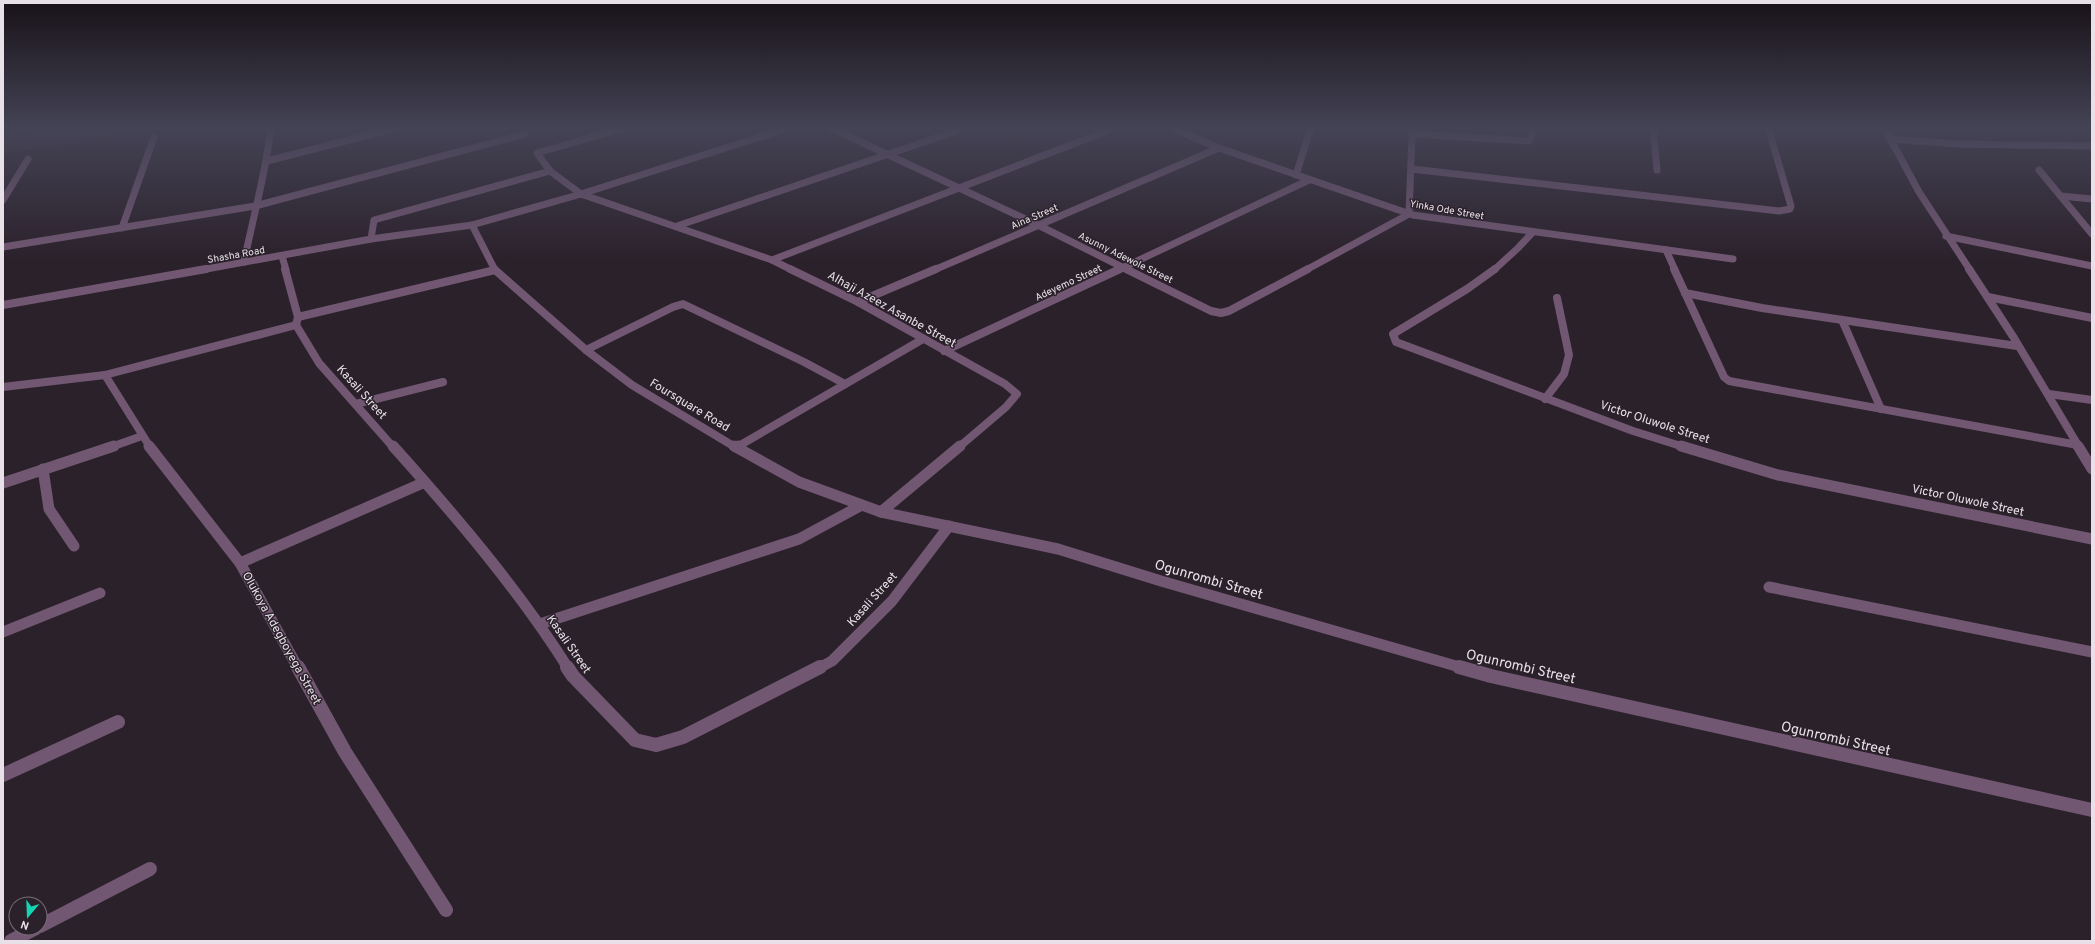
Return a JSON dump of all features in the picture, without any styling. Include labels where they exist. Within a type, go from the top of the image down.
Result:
[{"type":"street","points":[[3,200],[21,171]]},
{"type":"street","points":[[122,228],[142,171]]},
{"type":"street","points":[[244,262],[255,206],[264,171]]},
{"type":"street","points":[[3,247],[255,206],[386,171]]},
{"type":"street","points":[[371,239],[374,220],[550,171]]},
{"type":"street","name":"Alhaji Azeez Asanbe Street","points":[[550,171],[581,194],[772,260],[858,302],[1005,384],[1017,394],[1006,407],[881,512]]},
{"type":"street","name":"Shasha Road","points":[[3,305],[371,239],[472,225],[581,194],[653,171]]},
{"type":"street","points":[[677,226],[841,171]]},
{"type":"street","name":"Asunny Adewole Street","points":[[923,171],[1038,225],[1210,311],[1221,313],[1229,311],[1409,214]]},
{"type":"street","points":[[772,260],[1003,171]]},
{"type":"street","name":"Aina Street","points":[[858,302],[1165,171]]},
{"type":"street","name":"Yinka Ode Street","points":[[1285,171],[1409,214],[1532,233],[1733,259]]},
{"type":"street","points":[[1296,175],[1297,171]]},
{"type":"street","points":[[1409,214],[1412,171]]},
{"type":"street","points":[[1430,171],[1778,210],[1790,209],[1791,206],[1781,171]]},
{"type":"street","points":[[1909,171],[1946,236],[1988,297],[2049,394],[2092,469]]},
{"type":"street","points":[[2040,171],[2092,234]]},
{"type":"street","name":"Adeyemo Street","points":[[944,351],[1309,180]]},
{"type":"street","points":[[2061,196],[2092,199]]},
{"type":"street","name":"Foursquare Road","points":[[472,225],[495,270],[586,350],[632,385],[736,447],[799,482],[881,512],[949,526]]},
{"type":"street","name":"Victor Oluwole Street","points":[[1532,233],[1511,256],[1476,281],[1393,334],[1393,338],[1396,342],[1633,431],[1778,475],[2092,539]]},
{"type":"street","points":[[1946,236],[2092,266]]},
{"type":"street","points":[[1666,250],[1724,377],[1729,381],[2078,445]]},
{"type":"street","name":"Kasali Street","points":[[282,256],[297,321],[319,363],[425,482],[540,624],[574,676],[635,740],[656,745],[682,737],[832,661],[892,601],[949,526]]},
{"type":"street","points":[[3,387],[105,374],[297,321],[495,270]]},
{"type":"street","points":[[1685,293],[1762,308],[2018,346]]},
{"type":"street","points":[[1988,297],[2092,318]]},
{"type":"street","points":[[1545,399],[1564,374],[1570,355],[1557,298]]},
{"type":"street","points":[[586,350],[682,304],[804,362],[845,384]]},
{"type":"street","points":[[1842,320],[1881,409]]},
{"type":"street","points":[[736,447],[923,339]]},
{"type":"street","name":"Olukoya Adegboyega Street","points":[[105,374],[142,436],[240,563],[345,752],[446,910]]},
{"type":"street","points":[[356,404],[443,382]]},
{"type":"street","points":[[2049,394],[2092,400]]},
{"type":"street","points":[[3,483],[142,436]]},
{"type":"street","points":[[43,469],[49,509],[74,546]]},
{"type":"street","points":[[240,563],[425,482]]},
{"type":"street","points":[[540,624],[799,539],[862,505]]},
{"type":"street","name":"Ogunrombi Street","points":[[949,526],[1058,549],[1161,581],[1491,676],[2092,810]]},
{"type":"street","points":[[1768,587],[2092,652]]},
{"type":"street","points":[[3,632],[100,593]]},
{"type":"street","points":[[3,775],[118,722]]},
{"type":"street","points":[[48,922],[150,869]]},
{"type":"street","points":[[11,941],[21,936]]}]
